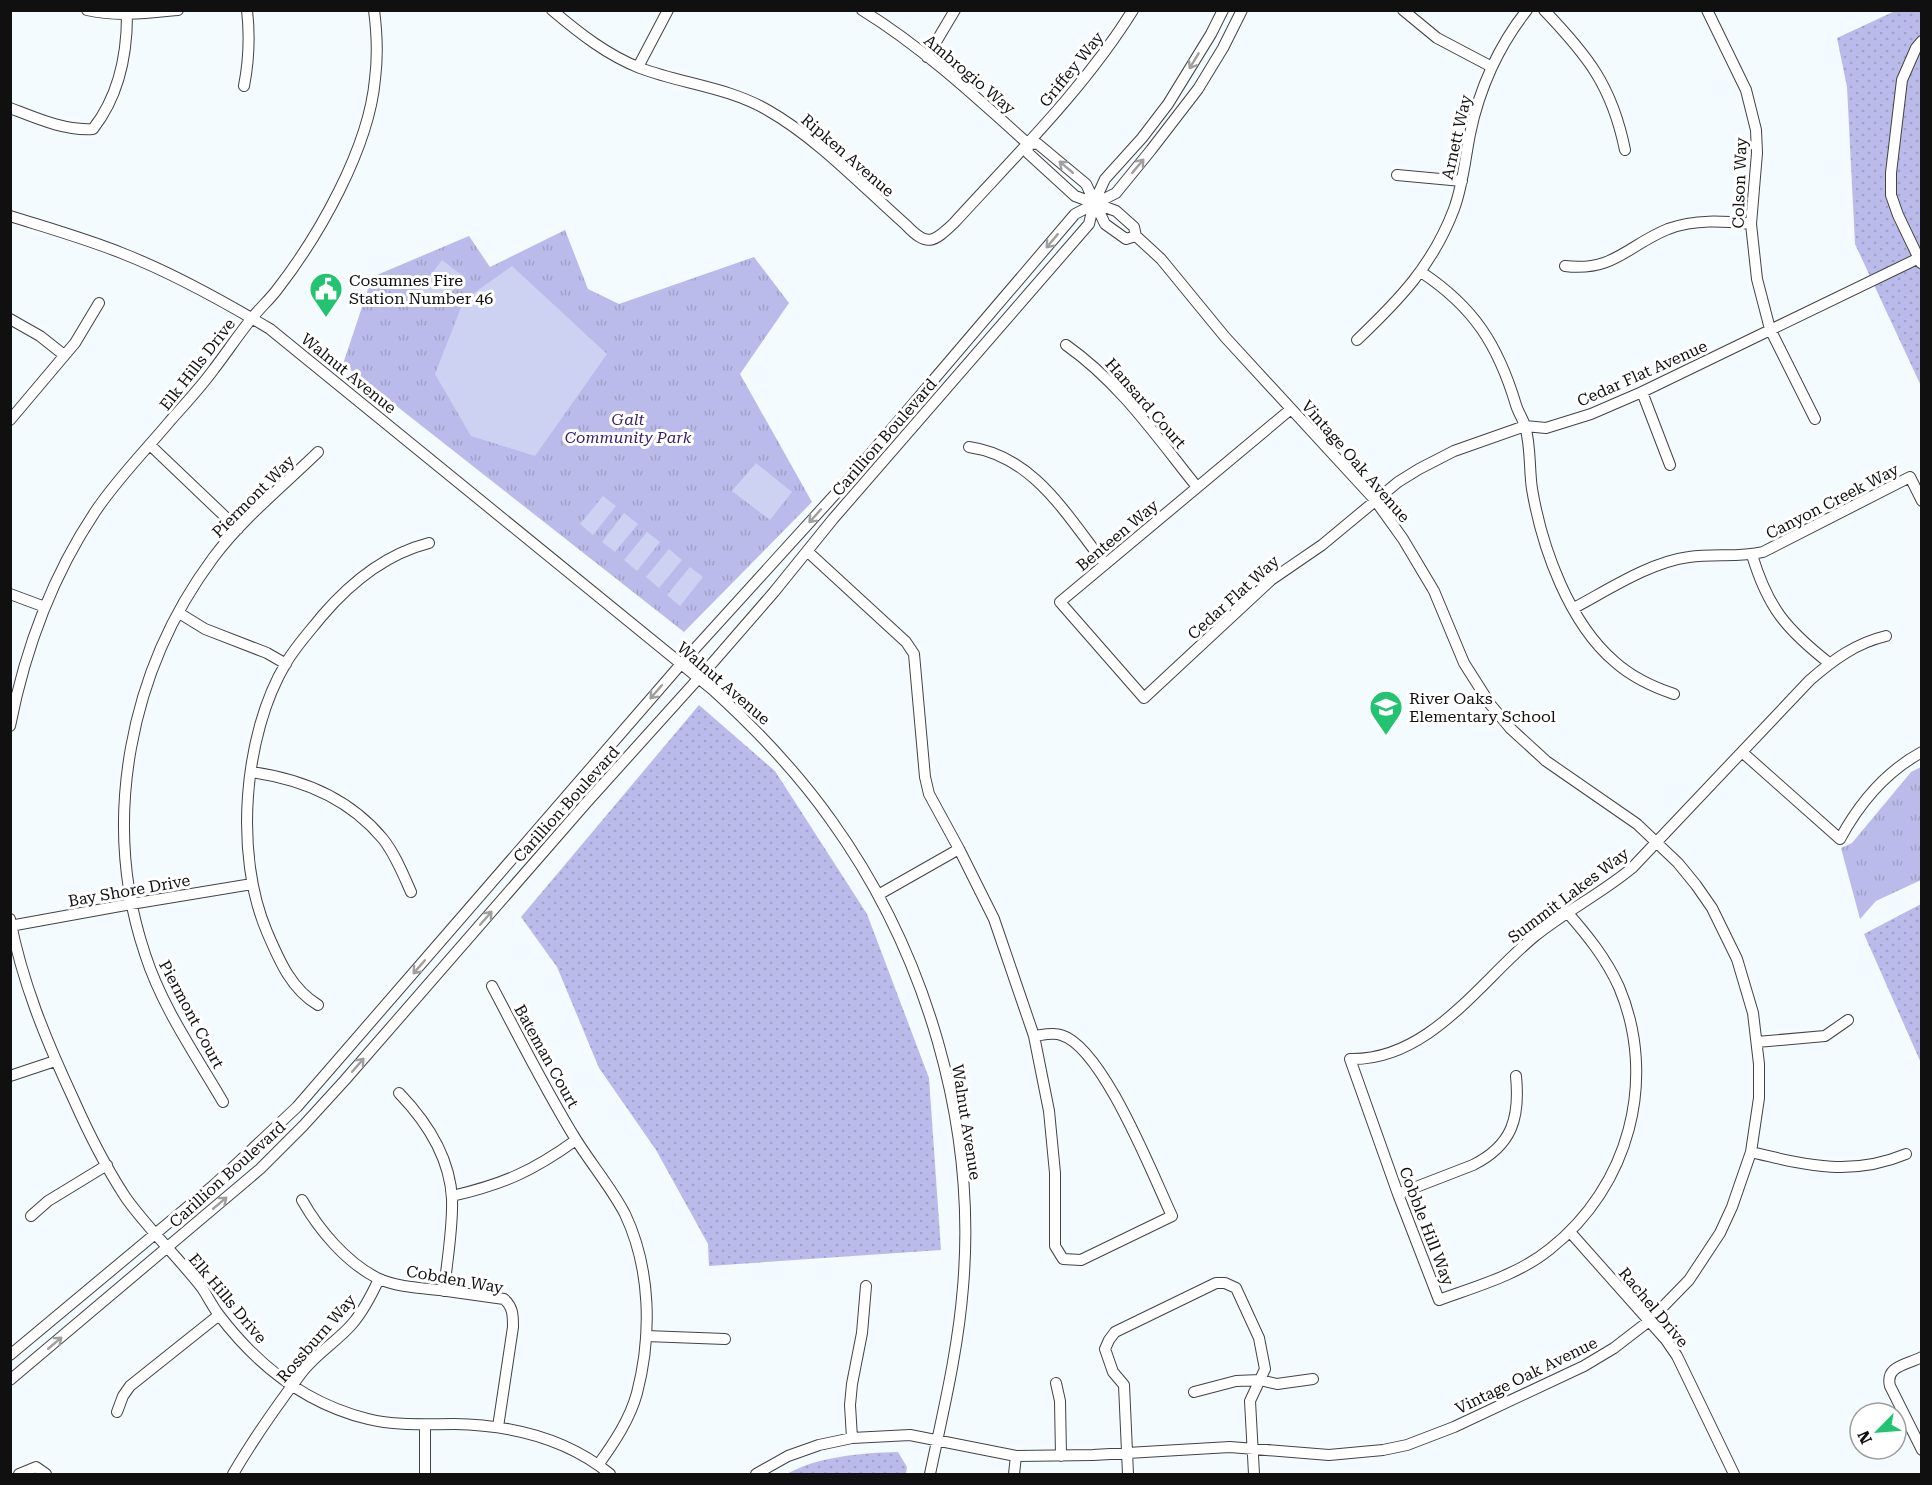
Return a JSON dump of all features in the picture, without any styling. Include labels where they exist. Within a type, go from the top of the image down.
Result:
[{"type":"street","points":[[87,10],[127,15],[178,10]]},
{"type":"street","points":[[244,86],[250,31],[247,10]]},
{"type":"street","name":"Elk Hills Drive","points":[[10,726],[22,673],[45,607],[66,561],[96,511],[130,465],[150,446],[213,371],[252,318],[276,291],[309,243],[340,187],[362,137],[371,105],[377,50],[374,10]]},
{"type":"street","name":"Ripken Avenue","points":[[552,10],[602,49],[638,67],[737,96],[768,110],[801,132],[918,238],[928,241],[939,238],[1027,142]]},
{"type":"street","points":[[638,67],[668,10]]},
{"type":"street","name":"Ambrogio Way","points":[[862,10],[956,79],[1027,142],[1038,144],[1086,184],[1094,202]]},
{"type":"street","points":[[927,57],[955,10]]},
{"type":"street","name":"Griffey Way","points":[[1027,142],[1068,100],[1108,48],[1133,10]]},
{"type":"street","name":"Carillion Boulevard","points":[[10,1380],[260,1169],[345,1080],[587,802],[699,679],[1089,224],[1094,202],[1105,179],[1142,138],[1168,104],[1223,10]]},
{"type":"street","name":"Carillion Boulevard","points":[[10,1355],[239,1163],[297,1107],[681,664],[849,479],[1075,214],[1116,192],[1198,90],[1242,10]]},
{"type":"street","points":[[1403,10],[1437,38],[1492,67]]},
{"type":"street","name":"Arnett Way","points":[[1357,340],[1394,304],[1421,272],[1446,228],[1462,181],[1474,115],[1492,67],[1527,10]]},
{"type":"street","points":[[1544,10],[1577,45],[1597,73],[1614,107],[1625,150]]},
{"type":"street","name":"Colson Way","points":[[1707,10],[1738,73],[1751,106],[1756,130],[1757,153],[1751,224],[1757,279],[1770,329],[1815,419]]},
{"type":"street","points":[[10,108],[38,119],[81,130],[93,129],[110,102],[122,65],[126,49],[127,15]]},
{"type":"street","points":[[1920,261],[1891,195],[1891,184],[1902,80],[1916,48],[1922,41]]},
{"type":"street","points":[[1397,175],[1462,181]]},
{"type":"street","name":"Vintage Oak Avenue","points":[[1094,202],[1105,224],[1126,239],[1136,236]]},
{"type":"street","name":"Vintage Oak Avenue","points":[[756,1474],[788,1456],[819,1445],[852,1438],[910,1435],[1016,1456],[1061,1456],[1230,1447],[1337,1455],[1407,1445],[1454,1428],[1584,1365],[1614,1348],[1650,1321],[1689,1280],[1710,1249],[1732,1207],[1751,1152],[1759,1098],[1757,1042],[1746,986],[1725,933],[1696,885],[1658,842],[1614,807],[1570,780],[1510,728],[1490,704],[1462,660],[1424,572],[1375,500],[1225,337],[1161,259],[1136,236],[1134,227],[1116,211],[1094,202]]},
{"type":"street","name":"Walnut Avenue","points":[[10,216],[68,234],[150,265],[215,297],[270,329],[732,706],[801,780],[832,820],[878,895],[911,964],[928,1011],[951,1099],[962,1171],[965,1237],[964,1285],[950,1385],[930,1474]]},
{"type":"street","points":[[1565,266],[1585,267],[1613,261],[1652,236],[1685,224],[1713,220],[1751,224]]},
{"type":"street","name":"Cedar Flat Avenue","points":[[1375,500],[1398,482],[1436,459],[1525,426],[1546,428],[1591,414],[1920,261]]},
{"type":"street","points":[[1421,272],[1461,304],[1490,341],[1508,376],[1525,426],[1532,488],[1541,532],[1555,572],[1574,608],[1593,639],[1616,663],[1643,681],[1674,694]]},
{"type":"street","points":[[10,420],[64,355],[88,323],[99,303]]},
{"type":"street","points":[[10,319],[40,336],[64,355]]},
{"type":"street","name":"Hansard Court","points":[[1066,345],[1116,386],[1197,487]]},
{"type":"street","points":[[1642,392],[1670,465]]},
{"type":"street","name":"Benteen Way","points":[[1144,698],[1060,602],[1292,409]]},
{"type":"street","points":[[150,446],[238,529]]},
{"type":"street","points":[[969,447],[999,454],[1033,476],[1047,490],[1105,564]]},
{"type":"street","name":"Piermont Way","points":[[131,904],[124,837],[127,769],[145,687],[159,651],[191,590],[214,557],[238,529],[318,452]]},
{"type":"street","name":"Canyon Creek Way","points":[[1574,608],[1650,569],[1671,561],[1713,555],[1752,555],[1773,548],[1910,477],[1922,501]]},
{"type":"street","name":"Cedar Flat Way","points":[[1144,698],[1271,580],[1322,545],[1375,500]]},
{"type":"street","points":[[318,1005],[298,991],[283,966],[265,927],[252,884],[246,830],[251,772],[265,712],[286,664],[306,635],[334,602],[355,582],[377,566],[401,552],[429,543]]},
{"type":"street","points":[[807,551],[906,642],[914,654],[925,777],[929,794],[994,919],[1034,1036],[1049,1111],[1055,1173],[1055,1246],[1063,1259],[1081,1260],[1172,1216],[1114,1092],[1100,1071],[1082,1048],[1061,1035],[1034,1036]]},
{"type":"street","points":[[1752,555],[1763,588],[1779,616],[1803,642],[1829,663]]},
{"type":"street","points":[[10,594],[45,607]]},
{"type":"street","points":[[179,613],[205,629],[267,653],[286,664]]},
{"type":"street","name":"Summit Lakes Way","points":[[1350,1059],[1370,1060],[1397,1050],[1459,1010],[1514,954],[1567,912],[1619,878],[1658,842],[1810,680],[1829,663],[1858,645],[1886,636]]},
{"type":"street","points":[[1742,752],[1840,839],[1851,819],[1880,782],[1894,769],[1922,752]]},
{"type":"street","points":[[251,772],[299,782],[323,791],[347,806],[366,821],[384,840],[411,892]]},
{"type":"street","points":[[878,895],[959,849]]},
{"type":"street","name":"Bay Shore Drive","points":[[11,924],[252,884]]},
{"type":"street","name":"Piermont Court","points":[[131,904],[155,981],[223,1102]]},
{"type":"street","name":"Cobble Hill Way","points":[[1350,1059],[1439,1300],[1513,1272],[1543,1255],[1570,1232],[1599,1198],[1619,1161],[1633,1117],[1637,1067],[1631,1025],[1618,985],[1597,949],[1567,912]]},
{"type":"street","name":"Elk Hills Drive","points":[[11,924],[27,988],[55,1061],[106,1165],[154,1234],[201,1287],[219,1315],[265,1365],[293,1387],[335,1409],[369,1420],[426,1425],[498,1427],[523,1431],[546,1439],[598,1465],[610,1474]]},
{"type":"street","name":"Bateman Court","points":[[492,986],[576,1140],[609,1187],[625,1215],[643,1272],[646,1296],[646,1336],[634,1402],[614,1443],[598,1465]]},
{"type":"street","points":[[1757,1042],[1825,1036],[1848,1020]]},
{"type":"street","points":[[10,1076],[55,1061]]},
{"type":"street","points":[[1398,1194],[1473,1165],[1498,1149],[1506,1139],[1516,1116],[1518,1097],[1516,1076]]},
{"type":"street","points":[[399,1093],[425,1123],[445,1167],[452,1196],[451,1233],[444,1291]]},
{"type":"street","points":[[452,1196],[500,1184],[525,1173],[576,1140]]},
{"type":"street","points":[[1751,1152],[1816,1167],[1840,1168],[1874,1164],[1906,1154]]},
{"type":"street","points":[[31,1216],[48,1201],[106,1165]]},
{"type":"street","points":[[302,1200],[325,1234],[364,1270],[379,1279]]},
{"type":"street","name":"Rachel Drive","points":[[1570,1232],[1650,1321],[1677,1356],[1734,1474]]},
{"type":"street","name":"Cobden Way","points":[[379,1279],[411,1287],[504,1299],[511,1305],[513,1327],[498,1427]]},
{"type":"street","name":"Rossburn Way","points":[[234,1474],[254,1437],[270,1415],[304,1370],[353,1323],[371,1297],[379,1279]]},
{"type":"street","points":[[1128,1474],[1124,1385],[1113,1372],[1105,1349],[1108,1340],[1115,1332],[1216,1284],[1225,1283],[1236,1288],[1259,1338],[1264,1369],[1250,1401],[1254,1474]]},
{"type":"street","points":[[852,1438],[850,1405],[859,1354],[866,1286]]},
{"type":"street","points":[[117,1412],[130,1386],[219,1315]]},
{"type":"street","points":[[646,1336],[725,1339]]},
{"type":"street","points":[[1922,1357],[1889,1373],[1888,1379],[1922,1450]]},
{"type":"street","points":[[1194,1392],[1236,1381],[1260,1380],[1277,1384],[1313,1379]]},
{"type":"street","points":[[1056,1383],[1060,1401],[1061,1456]]},
{"type":"street","points":[[425,1474],[426,1425]]},
{"type":"street","points":[[1014,1474],[1016,1456]]},
{"type":"street","points":[[19,1474],[36,1467],[46,1474]]},
{"type":"green space","points":[[1895,11],[1921,11],[1921,386],[1855,244],[1847,87],[1837,38]]},
{"type":"green space","name":"Galt Community Park","points":[[565,230],[588,289],[619,304],[754,257],[789,303],[740,374],[812,502],[684,632],[343,364],[372,277],[469,236],[490,267]]},
{"type":"green space","points":[[699,705],[775,771],[867,914],[929,1078],[941,1250],[709,1266],[708,1244],[656,1150],[599,1068],[557,967],[521,917]]},
{"type":"green space","points":[[1921,767],[1921,880],[1876,901],[1860,919],[1841,848],[1852,843],[1911,772]]},
{"type":"green space","points":[[1921,904],[1921,1063],[1864,934]]},
{"type":"green space","points":[[898,1452],[907,1467],[906,1474],[787,1474],[827,1459]]},
{"type":"shaded area","points":[[442,260],[464,277],[439,308],[417,293]]},
{"type":"shaded area","points":[[512,266],[607,354],[535,456],[471,436],[435,374],[464,300]]},
{"type":"shaded area","points":[[756,463],[792,492],[770,520],[732,491]]},
{"type":"shaded area","points":[[603,496],[616,506],[593,535],[580,524]]},
{"type":"shaded area","points":[[624,513],[638,524],[615,552],[602,542]]},
{"type":"shaded area","points":[[647,532],[660,542],[637,571],[624,560]]},
{"type":"shaded area","points":[[669,549],[682,560],[659,588],[646,577]]},
{"type":"shaded area","points":[[690,567],[703,577],[680,606],[667,595]]},
{"type":"place","name":"Cosumnes Fire Station Number 46","points":[[326,318]]},
{"type":"place","name":"River Oaks Elementary School","points":[[1386,736]]}]
